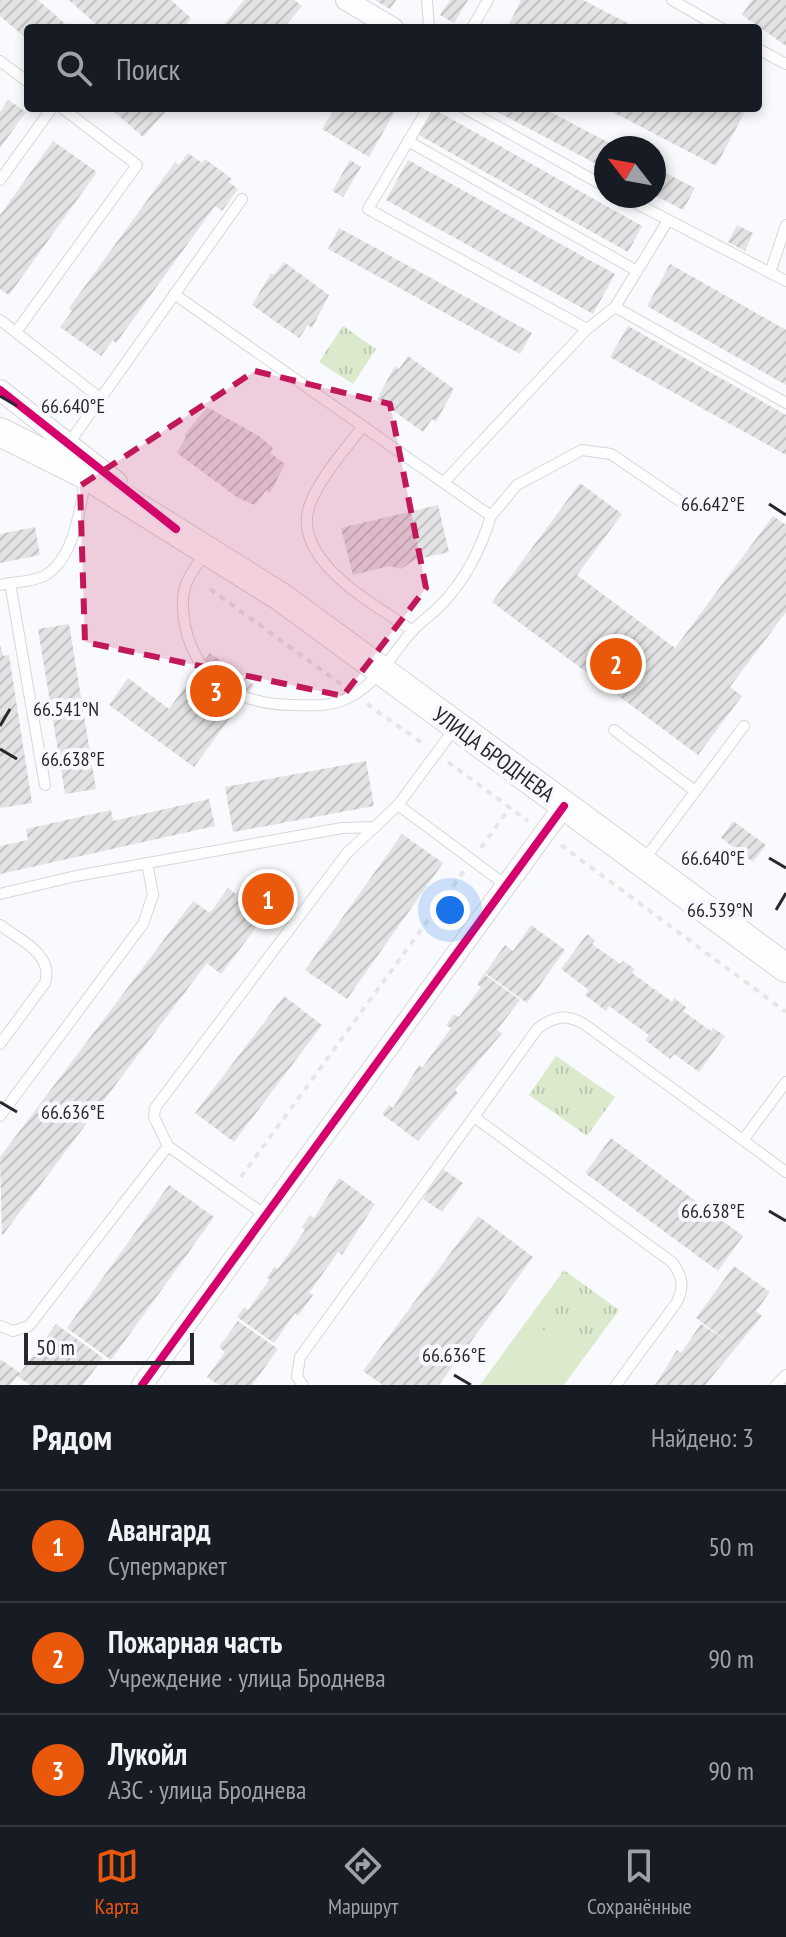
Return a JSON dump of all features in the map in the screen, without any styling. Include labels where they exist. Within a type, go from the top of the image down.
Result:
[{"type":"main road","name":"УЛИЦА БРОДНЕВА","points":[[0,432],[86,475],[281,597],[786,968]]},
{"type":"street","points":[[346,0],[386,24]]},
{"type":"street","points":[[0,390],[176,529]]},
{"type":"street","points":[[142,1385],[564,806]]},
{"type":"lane","points":[[427,0],[429,24]]},
{"type":"lane","points":[[474,24],[488,0]]},
{"type":"lane","points":[[672,0],[714,24]]},
{"type":"lane","points":[[762,51],[786,64]]},
{"type":"lane","points":[[0,61],[24,79]]},
{"type":"lane","points":[[0,180],[49,112]]},
{"type":"lane","points":[[16,332],[137,165],[67,112]]},
{"type":"lane","points":[[426,112],[368,209],[587,329]]},
{"type":"lane","points":[[471,112],[594,180]]},
{"type":"lane","points":[[408,141],[637,271]]},
{"type":"lane","points":[[69,443],[242,199]]},
{"type":"lane","points":[[643,208],[786,281]]},
{"type":"lane","points":[[444,482],[587,329],[615,307],[667,222]]},
{"type":"lane","points":[[770,273],[786,225]]},
{"type":"lane","points":[[174,294],[491,516]]},
{"type":"lane","points":[[615,307],[786,403]]},
{"type":"lane","points":[[0,320],[100,398]]},
{"type":"lane","points":[[363,426],[315,493],[308,508],[310,537],[328,570],[413,631]]},
{"type":"lane","points":[[207,550],[185,586],[183,598],[191,651],[205,671],[236,693],[270,704],[318,705],[355,694],[383,672],[413,631],[442,604],[481,550],[491,516],[517,485],[582,450],[611,454],[683,503]]},
{"type":"lane","points":[[45,785],[5,584],[43,577],[54,568],[75,527],[86,475]]},
{"type":"lane","points":[[642,862],[744,726]]},
{"type":"lane","points":[[265,1215],[168,1146],[154,1117],[155,1108],[347,853],[398,805],[457,727]]},
{"type":"lane","points":[[614,730],[695,791]]},
{"type":"lane","points":[[398,805],[507,886]]},
{"type":"lane","points":[[0,894],[147,863],[342,828],[375,827]]},
{"type":"lane","points":[[0,1116],[143,924],[153,895],[147,863]]},
{"type":"lane","points":[[0,925],[42,955],[48,974],[0,1044]]},
{"type":"lane","points":[[303,1385],[297,1377],[300,1357],[538,1028],[551,1018],[569,1016],[786,1172]]},
{"type":"lane","points":[[743,1140],[786,1082]]},
{"type":"lane","points":[[474,1117],[673,1263],[682,1276],[683,1288],[677,1302],[616,1385]]},
{"type":"lane","points":[[0,1326],[13,1331],[29,1326],[168,1146]]},
{"type":"lane","points":[[776,1385],[786,1375]]},
{"type":"path","points":[[210,589],[786,1012]]},
{"type":"path","points":[[231,1191],[510,807]]},
{"type":"highlighted area","points":[[255,371],[390,404],[426,588],[343,696],[85,642],[80,486]]},
{"type":"green space","points":[[343,326],[376,349],[353,384],[319,362]]},
{"type":"green space","points":[[556,1056],[615,1097],[587,1136],[529,1095]]},
{"type":"green space","points":[[564,1270],[619,1310],[583,1359],[528,1319]]},
{"type":"green space","points":[[528,1319],[583,1359],[564,1385],[480,1385]]},
{"type":"building","points":[[0,0],[38,0],[65,24],[24,24],[24,37],[0,16]]},
{"type":"building","points":[[69,0],[171,0],[191,18],[186,24],[96,24]]},
{"type":"building","points":[[244,0],[294,0],[302,6],[287,24],[224,24]]},
{"type":"building","points":[[375,0],[396,0],[390,9]]},
{"type":"building","points":[[450,0],[468,0],[454,23],[440,15]]},
{"type":"building","points":[[521,0],[583,0],[629,24],[509,24]]},
{"type":"building","points":[[752,0],[786,0],[786,46],[762,29],[762,24],[755,24],[742,15]]},
{"type":"building","points":[[8,100],[26,112],[0,148],[0,112]]},
{"type":"building","points":[[115,112],[165,112],[143,137]]},
{"type":"building","points":[[333,112],[395,112],[369,157],[322,129]]},
{"type":"building","points":[[430,112],[439,112],[594,199],[594,208],[610,208],[642,226],[628,252],[417,134]]},
{"type":"building","points":[[498,112],[551,112],[596,136],[594,163]]},
{"type":"building","points":[[613,112],[745,112],[716,166],[666,140],[666,136],[659,136]]},
{"type":"building","points":[[53,141],[97,172],[9,295],[0,289],[0,215]]},
{"type":"building","points":[[188,153],[202,163],[205,159],[232,179],[229,182],[238,189],[222,211],[215,206],[116,343],[113,340],[101,356],[60,327],[72,311],[69,308],[175,162],[179,165]]},
{"type":"building","points":[[350,160],[361,167],[343,197],[332,191]]},
{"type":"building","points":[[408,160],[615,274],[593,314],[386,200]]},
{"type":"building","points":[[666,173],[695,188],[683,210],[666,201]]},
{"type":"building","points":[[737,225],[753,233],[745,251],[728,242]]},
{"type":"building","points":[[339,228],[532,333],[520,354],[328,249]]},
{"type":"building","points":[[284,262],[329,295],[312,328],[308,325],[299,338],[252,305],[271,273],[274,275]]},
{"type":"building","points":[[670,264],[786,330],[786,385],[647,306]]},
{"type":"building","points":[[628,326],[786,415],[786,455],[610,357]]},
{"type":"building","points":[[408,356],[454,389],[436,422],[432,419],[423,432],[377,399],[395,366],[399,369]]},
{"type":"building","points":[[207,407],[259,436],[273,448],[270,453],[285,464],[270,493],[266,490],[255,505],[238,498],[177,453],[186,437],[184,435]]},
{"type":"building","points":[[580,483],[622,514],[577,575],[675,648],[773,516],[786,525],[786,612],[730,687],[742,696],[698,755],[492,602]]},
{"type":"building","points":[[438,505],[449,552],[414,560],[401,569],[389,566],[353,575],[341,528]]},
{"type":"building","points":[[35,527],[40,555],[0,563],[0,534]]},
{"type":"building","points":[[69,624],[96,789],[65,794],[38,629]]},
{"type":"building","points":[[0,645],[3,656],[9,655],[32,803],[0,808]]},
{"type":"building","points":[[210,653],[254,685],[194,767],[109,705],[128,678],[169,709]]},
{"type":"building","points":[[366,761],[374,806],[233,832],[225,787]]},
{"type":"building","points":[[209,799],[215,826],[0,874],[0,846],[28,840],[26,829],[111,810],[113,821]]},
{"type":"building","points":[[733,821],[766,845],[753,862],[721,838]]},
{"type":"building","points":[[402,834],[443,863],[347,999],[305,970]]},
{"type":"building","points":[[263,873],[278,884],[269,896],[276,901],[221,974],[207,963],[2,1236],[0,1157],[193,901],[210,913],[228,888],[236,894],[247,879],[255,885]]},
{"type":"building","points":[[531,925],[565,950],[527,1003],[485,973],[505,945],[513,951]]},
{"type":"building","points":[[587,934],[595,940],[592,944],[620,964],[623,961],[635,969],[632,973],[672,1002],[674,998],[686,1007],[683,1011],[711,1031],[713,1028],[725,1036],[699,1072],[674,1054],[670,1059],[645,1040],[649,1035],[609,1006],[606,1011],[585,995],[589,990],[561,969]]},
{"type":"building","points":[[484,974],[520,1000],[497,1030],[502,1033],[418,1141],[382,1114],[389,1105],[393,1108],[419,1065],[422,1068],[451,1028],[446,1025],[454,1014],[459,1017],[481,987],[477,984]]},
{"type":"building","points":[[284,996],[322,1025],[234,1142],[195,1113]]},
{"type":"building","points":[[611,1138],[743,1236],[718,1271],[585,1173]]},
{"type":"building","points":[[443,1169],[463,1183],[442,1212],[423,1199]]},
{"type":"building","points":[[339,1178],[375,1204],[342,1255],[338,1252],[309,1293],[313,1295],[298,1316],[295,1313],[274,1343],[237,1317],[244,1307],[248,1310],[270,1279],[267,1278],[274,1267],[278,1269],[305,1230],[302,1227],[310,1215],[314,1218]]},
{"type":"building","points":[[169,1185],[214,1217],[111,1360],[67,1328]]},
{"type":"building","points":[[478,1216],[533,1257],[439,1385],[383,1385],[363,1371]]},
{"type":"building","points":[[734,1266],[770,1292],[756,1311],[762,1316],[705,1385],[655,1385],[677,1350],[681,1353],[701,1324],[727,1341],[696,1318]]},
{"type":"building","points":[[238,1321],[278,1349],[252,1385],[219,1385],[207,1377],[225,1352],[219,1347]]},
{"type":"building","points":[[56,1324],[103,1358],[83,1385],[30,1385],[17,1376],[10,1385],[0,1385],[0,1359],[20,1373]]},
{"type":"cycle path","points":[[0,390],[176,529]]},
{"type":"cycle path","points":[[142,1385],[564,806]]},
{"type":"place","name":"Пожарная часть","points":[[616,664]]},
{"type":"place","name":"Лукойл","points":[[216,691]]},
{"type":"place","name":"Авангард","points":[[268,899]]}]
